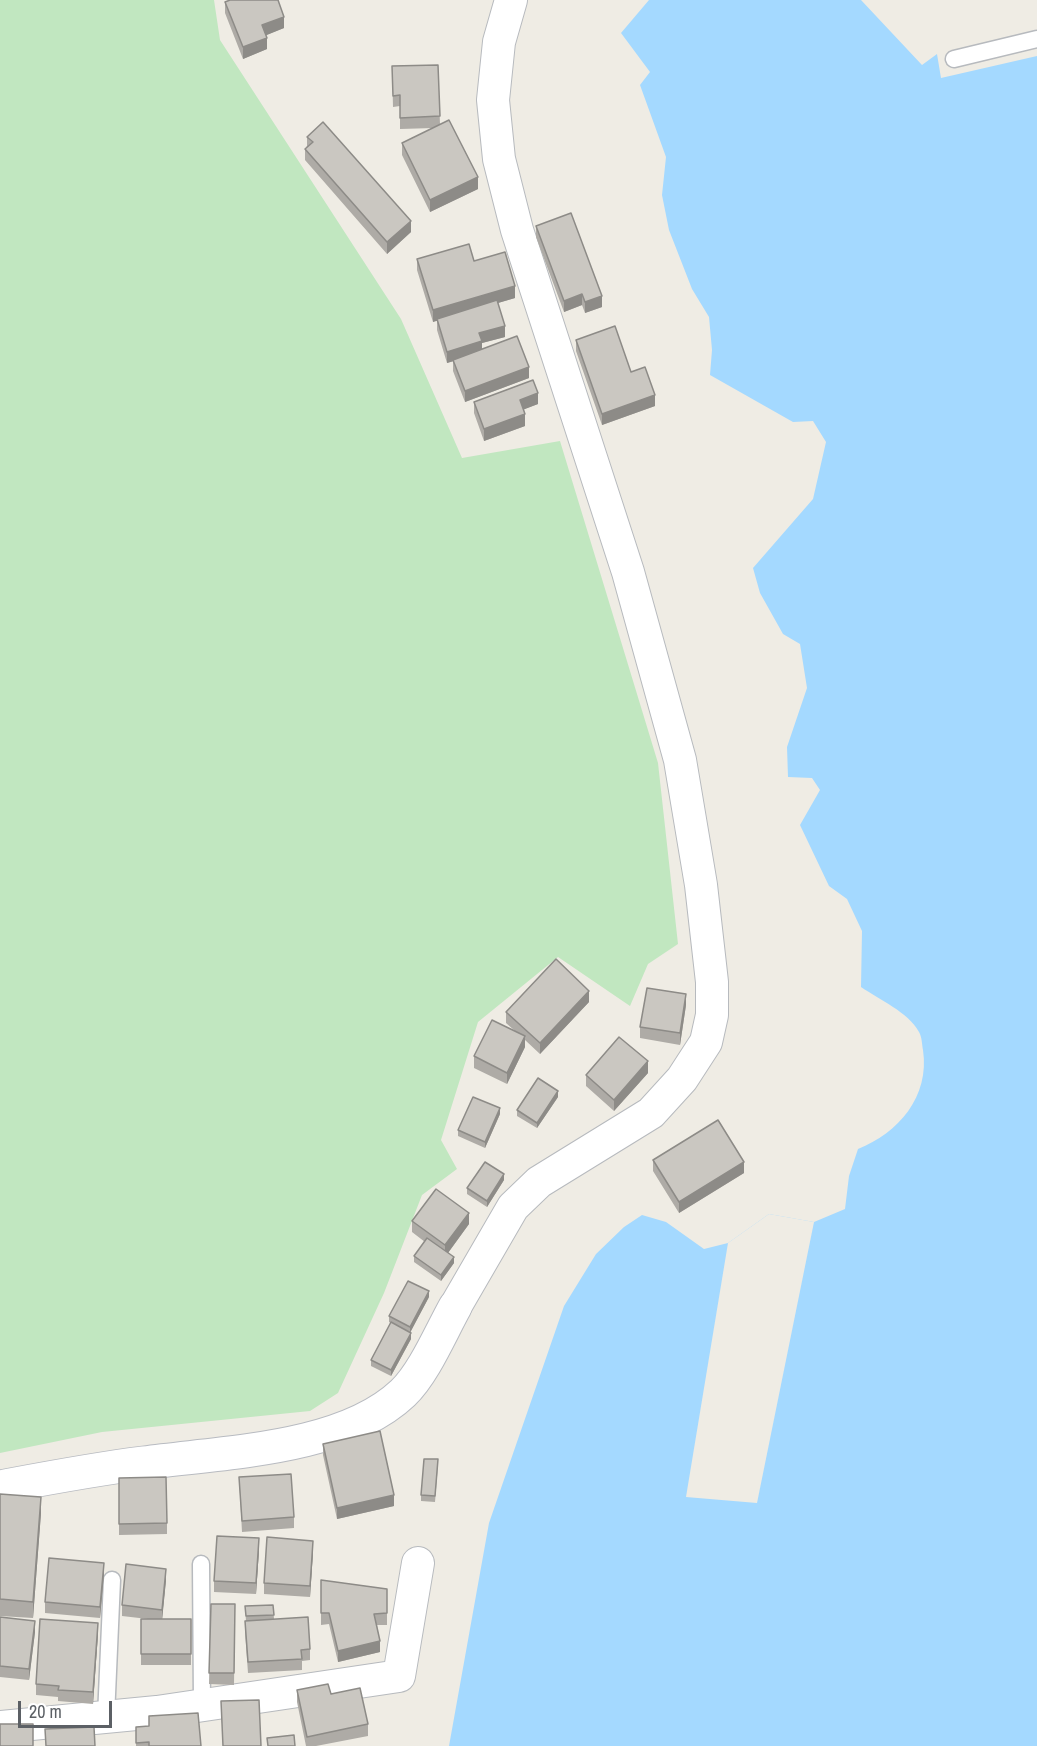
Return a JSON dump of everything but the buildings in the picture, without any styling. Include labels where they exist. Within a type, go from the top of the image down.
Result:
[{"type":"street","points":[[0,1487],[80,1471],[271,1446],[344,1430],[379,1413],[405,1391],[513,1207],[539,1182],[651,1113],[682,1079],[706,1042],[712,1015],[712,982],[701,885],[680,760],[628,572],[517,230],[499,159],[493,100],[499,42],[511,0]]},
{"type":"street","points":[[0,1727],[202,1705],[399,1676],[418,1563]]},
{"type":"lane","points":[[954,58],[1037,39]]},
{"type":"lane","points":[[201,1564],[202,1705]]},
{"type":"lane","points":[[106,1717],[112,1580]]},
{"type":"green space","points":[[0,0],[214,0],[220,40],[401,319],[462,458],[560,441],[658,763],[678,944],[648,964],[630,1006],[558,957],[478,1022],[441,1140],[457,1169],[422,1195],[384,1293],[338,1393],[310,1411],[102,1432],[0,1453]]},
{"type":"water","points":[[649,0],[861,0],[922,65],[937,54],[941,78],[1037,56],[1037,1746],[449,1746],[489,1523],[564,1306],[596,1254],[624,1227],[642,1215],[666,1222],[704,1249],[728,1243],[769,1214],[814,1222],[845,1209],[849,1176],[858,1149],[886,1133],[908,1111],[916,1098],[924,1067],[921,1039],[914,1025],[901,1012],[861,987],[862,931],[847,899],[829,886],[800,825],[820,790],[812,778],[788,777],[787,747],[807,688],[800,644],[783,634],[760,593],[753,568],[813,499],[826,442],[813,421],[793,422],[710,375],[712,350],[709,317],[692,289],[669,230],[662,195],[666,157],[640,85],[650,72],[621,33]]},
{"type":"pier","points":[[769,1214],[814,1222],[757,1503],[686,1497],[728,1243]]}]
